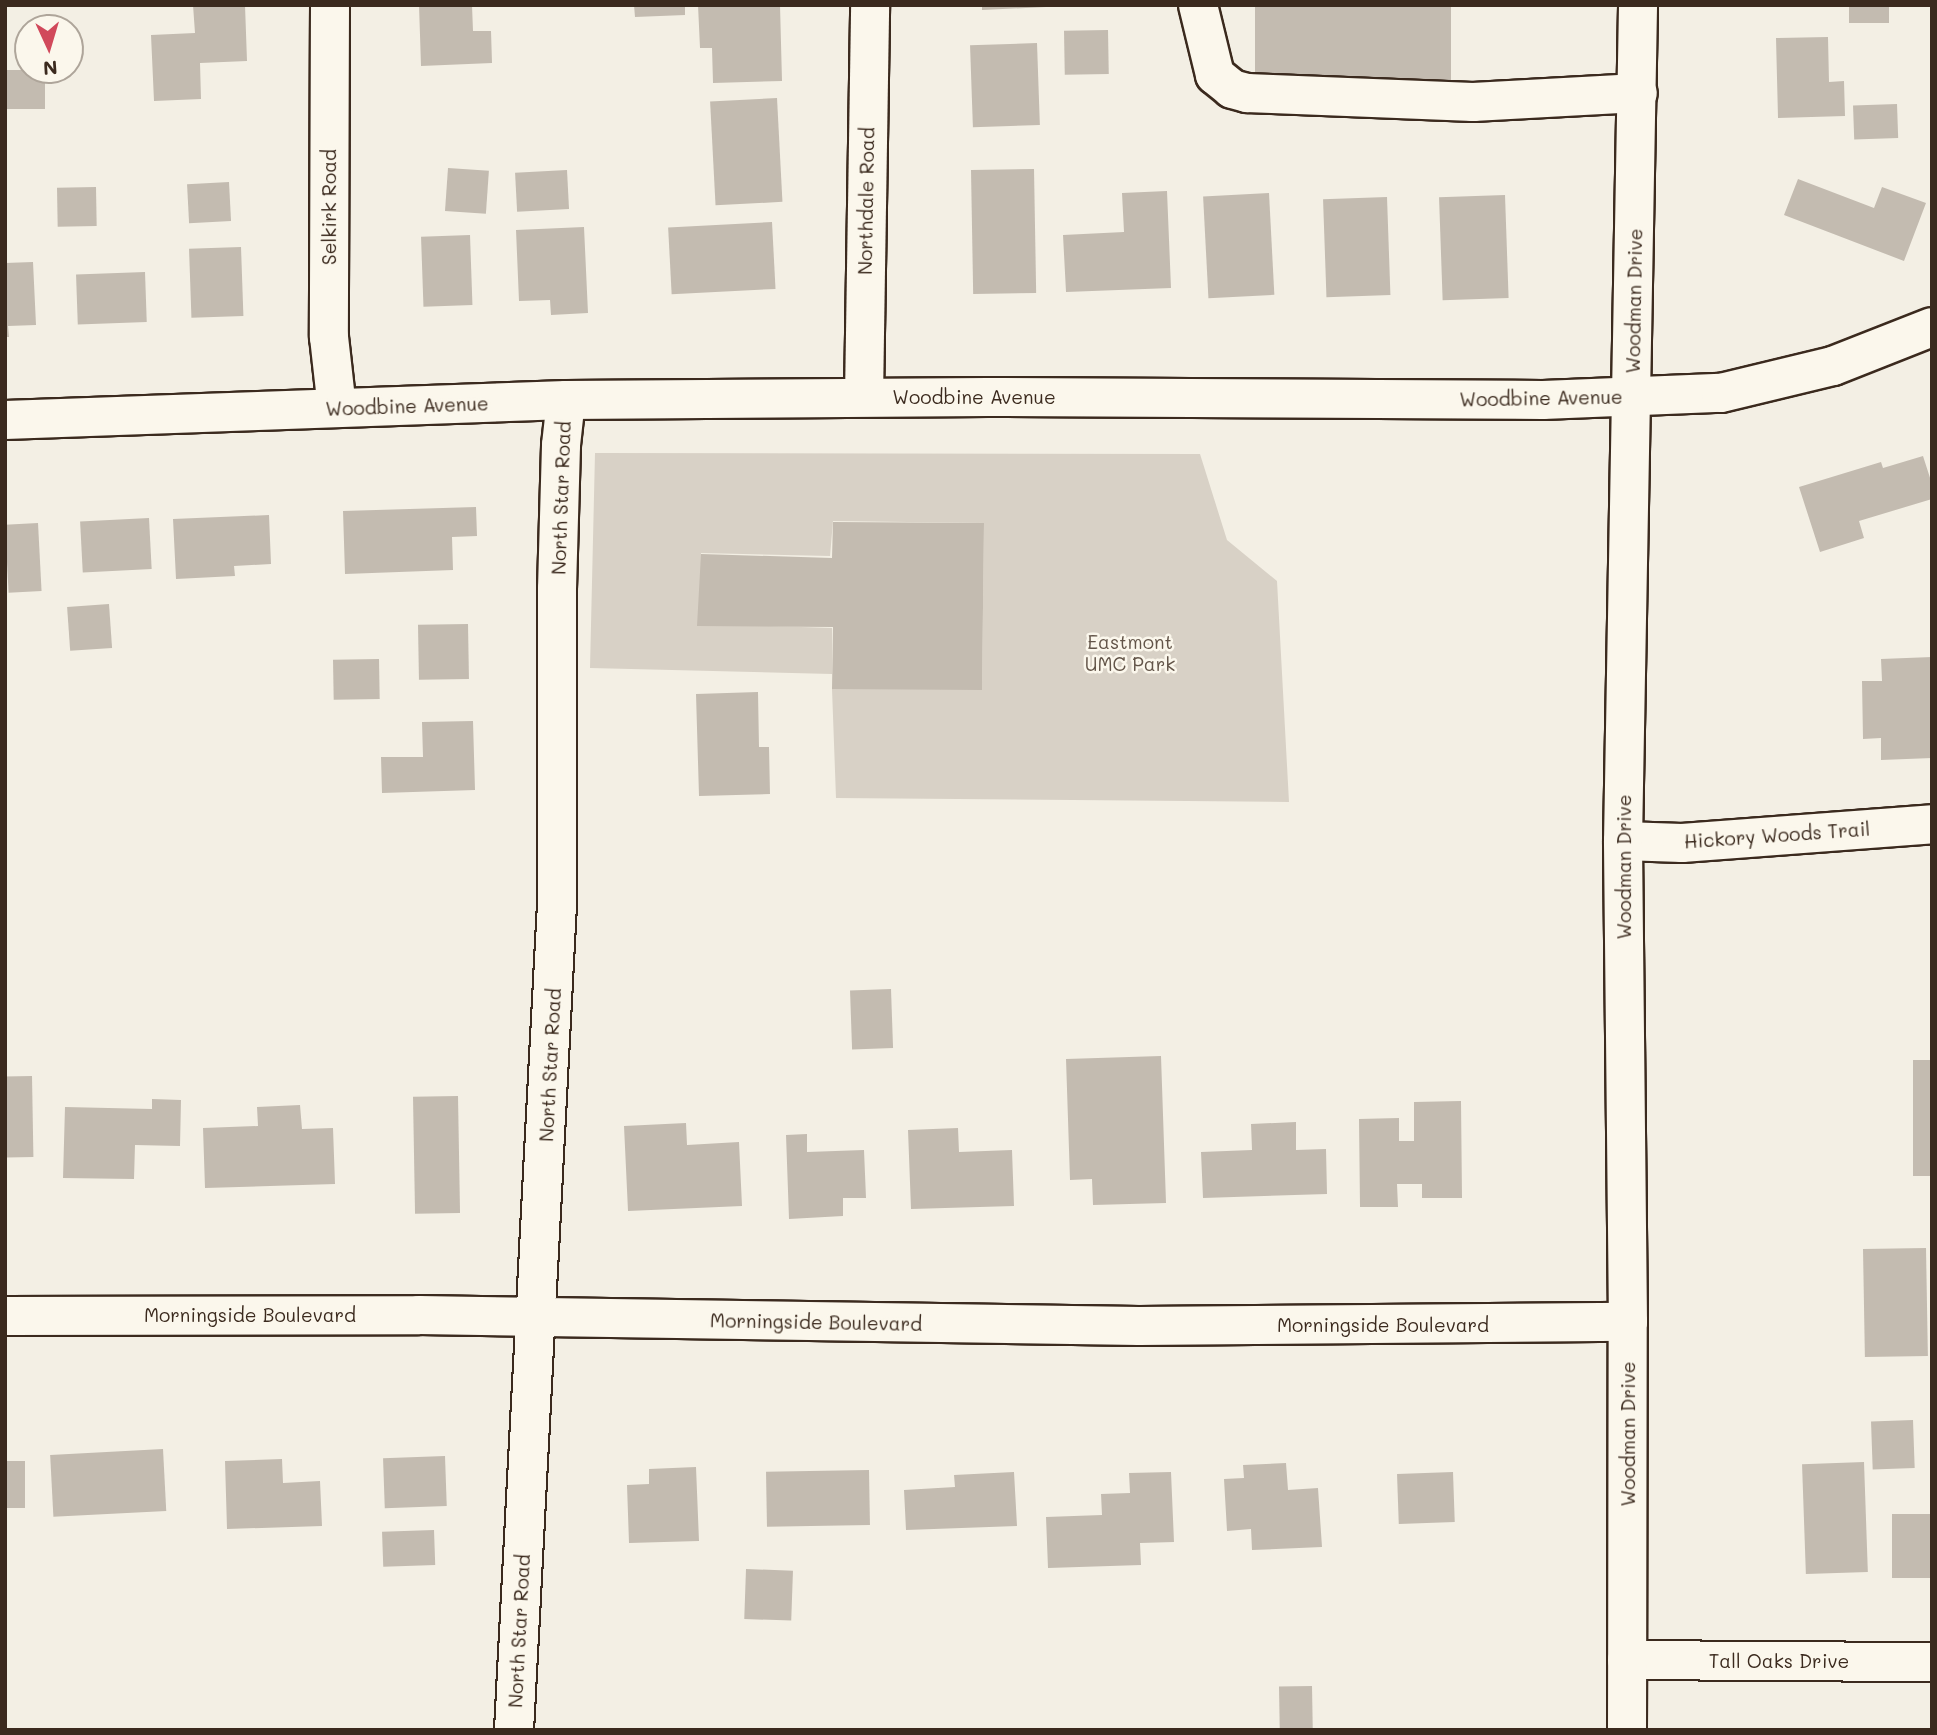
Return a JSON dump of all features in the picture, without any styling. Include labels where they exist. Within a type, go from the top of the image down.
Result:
[{"type":"street","name":"Selkirk Road","points":[[330,5],[329,337],[337,408]]},
{"type":"street","name":"Northdale Road","points":[[864,397],[870,5]]},
{"type":"street","points":[[1198,5],[1215,75],[1232,89],[1247,93],[1473,102],[1638,93]]},
{"type":"street","name":"Woodman Drive","points":[[1627,1730],[1628,1322],[1623,841],[1638,5]]},
{"type":"street","name":"Woodbine Avenue","points":[[5,420],[566,400],[864,397],[1543,400],[1721,393],[1833,366],[1932,327]]},
{"type":"street","name":"North Star Road","points":[[514,1730],[538,1319],[557,905],[557,589],[561,445],[566,400]]},
{"type":"street","name":"Hickory Woods Trail","points":[[1623,841],[1682,843],[1932,824]]},
{"type":"street","name":"Morningside Boulevard","points":[[5,1316],[419,1315],[538,1319],[1139,1326],[1628,1322]]},
{"type":"street","name":"Tall Oaks Drive","points":[[1627,1660],[1932,1661]]},
{"type":"green space","name":"Eastmont UMC Park","points":[[595,453],[1200,454],[1227,540],[1277,581],[1289,802],[836,798],[832,689],[982,689],[984,523],[833,521],[830,556],[701,553],[701,624],[832,628],[832,674],[590,668]]},
{"type":"building","points":[[193,5],[245,5],[247,61],[200,63],[201,99],[154,101],[151,35],[195,33]]},
{"type":"building","points":[[419,5],[472,5],[473,31],[491,31],[492,63],[421,66]]},
{"type":"building","points":[[634,5],[685,5],[685,15],[635,17]]},
{"type":"building","points":[[698,5],[780,5],[782,81],[713,83],[712,48],[700,48]]},
{"type":"building","points":[[982,5],[1045,5],[1046,7],[982,10]]},
{"type":"building","points":[[1255,5],[1451,5],[1451,82],[1255,82]]},
{"type":"building","points":[[1849,5],[1889,5],[1889,23],[1849,23]]},
{"type":"building","points":[[1108,30],[1109,74],[1065,75],[1064,31]]},
{"type":"building","points":[[1828,37],[1829,82],[1844,81],[1845,116],[1778,118],[1776,38]]},
{"type":"building","points":[[1037,43],[1040,125],[973,127],[970,45]]},
{"type":"building","points":[[5,70],[14,70],[14,84],[45,84],[45,109],[5,109]]},
{"type":"building","points":[[777,98],[782,202],[716,205],[710,102]]},
{"type":"building","points":[[1897,104],[1898,138],[1854,140],[1853,106]]},
{"type":"building","points":[[448,168],[489,171],[486,214],[445,211]]},
{"type":"building","points":[[1034,169],[1036,293],[973,294],[971,170]]},
{"type":"building","points":[[567,170],[569,209],[517,212],[515,173]]},
{"type":"building","points":[[1798,179],[1874,208],[1882,187],[1926,203],[1904,261],[1784,215]]},
{"type":"building","points":[[229,182],[231,221],[189,223],[187,184]]},
{"type":"building","points":[[96,187],[97,226],[58,227],[57,188]]},
{"type":"building","points":[[1167,191],[1171,288],[1066,292],[1063,235],[1124,232],[1122,193]]},
{"type":"building","points":[[1269,193],[1274,295],[1208,298],[1203,196]]},
{"type":"building","points":[[1505,195],[1509,298],[1443,300],[1439,197]]},
{"type":"building","points":[[1387,197],[1390,295],[1326,297],[1323,199]]},
{"type":"building","points":[[772,222],[776,289],[672,294],[668,227]]},
{"type":"building","points":[[584,227],[588,313],[551,315],[550,300],[519,301],[516,230]]},
{"type":"building","points":[[470,235],[472,305],[423,307],[421,237]]},
{"type":"building","points":[[241,247],[243,316],[191,318],[189,249]]},
{"type":"building","points":[[33,262],[36,325],[8,326],[9,337],[5,337],[5,263]]},
{"type":"building","points":[[145,272],[147,322],[78,324],[76,274]]},
{"type":"building","points":[[1923,456],[1932,484],[1932,499],[1859,521],[1864,538],[1820,552],[1799,487],[1881,462],[1883,468]]},
{"type":"building","points":[[476,507],[477,536],[452,537],[453,570],[345,574],[343,511]]},
{"type":"building","points":[[269,515],[271,564],[234,566],[235,576],[176,579],[173,519]]},
{"type":"building","points":[[149,518],[152,569],[83,573],[80,522]]},
{"type":"building","points":[[833,522],[984,523],[982,690],[832,689],[833,627],[697,626],[701,554],[832,558]]},
{"type":"building","points":[[38,523],[42,591],[9,593],[5,525]]},
{"type":"building","points":[[109,604],[112,648],[70,651],[67,607]]},
{"type":"building","points":[[468,624],[469,679],[419,680],[418,625]]},
{"type":"building","points":[[1932,657],[1932,758],[1881,760],[1881,738],[1863,739],[1862,681],[1882,681],[1881,659]]},
{"type":"building","points":[[379,659],[380,699],[334,700],[333,660]]},
{"type":"building","points":[[758,692],[759,747],[769,747],[770,794],[699,796],[696,694]]},
{"type":"building","points":[[473,721],[475,790],[382,793],[381,757],[423,757],[422,722]]},
{"type":"building","points":[[891,989],[893,1048],[852,1049],[850,990]]},
{"type":"building","points":[[1161,1056],[1166,1203],[1093,1205],[1092,1179],[1070,1180],[1066,1059]]},
{"type":"building","points":[[1913,1060],[1932,1060],[1932,1176],[1913,1176]]},
{"type":"building","points":[[5,1076],[32,1076],[33,1157],[6,1157]]},
{"type":"building","points":[[458,1096],[460,1213],[415,1214],[413,1097]]},
{"type":"building","points":[[152,1099],[181,1100],[180,1146],[135,1145],[134,1179],[63,1178],[65,1107],[152,1109]]},
{"type":"building","points":[[1461,1101],[1462,1198],[1422,1198],[1422,1184],[1397,1184],[1398,1207],[1360,1207],[1359,1119],[1399,1118],[1399,1141],[1414,1141],[1414,1102]]},
{"type":"building","points":[[300,1105],[302,1129],[333,1128],[335,1184],[205,1188],[203,1128],[258,1126],[257,1107]]},
{"type":"building","points":[[1296,1122],[1296,1150],[1326,1149],[1327,1194],[1203,1198],[1201,1152],[1252,1150],[1251,1124]]},
{"type":"building","points":[[686,1123],[687,1145],[739,1142],[742,1206],[628,1211],[624,1126]]},
{"type":"building","points":[[958,1128],[959,1152],[1012,1150],[1014,1206],[911,1209],[908,1130]]},
{"type":"building","points":[[807,1134],[807,1152],[864,1150],[866,1198],[843,1198],[843,1216],[789,1219],[786,1135]]},
{"type":"building","points":[[1926,1248],[1928,1356],[1865,1357],[1863,1249]]},
{"type":"building","points":[[1913,1420],[1915,1468],[1873,1469],[1871,1421]]},
{"type":"building","points":[[163,1449],[166,1511],[53,1517],[50,1455]]},
{"type":"building","points":[[445,1456],[447,1506],[385,1508],[383,1458]]},
{"type":"building","points":[[282,1459],[283,1483],[320,1481],[322,1526],[227,1529],[225,1461]]},
{"type":"building","points":[[5,1461],[25,1461],[25,1508],[5,1508]]},
{"type":"building","points":[[1864,1462],[1868,1572],[1806,1574],[1802,1464]]},
{"type":"building","points":[[1286,1463],[1288,1490],[1318,1488],[1322,1547],[1252,1550],[1251,1529],[1227,1531],[1224,1479],[1244,1478],[1243,1465]]},
{"type":"building","points":[[696,1467],[699,1541],[629,1543],[627,1485],[649,1484],[649,1469]]},
{"type":"building","points":[[869,1470],[870,1525],[767,1527],[766,1472]]},
{"type":"building","points":[[1014,1472],[1017,1526],[906,1530],[904,1490],[955,1487],[954,1475]]},
{"type":"building","points":[[1171,1472],[1174,1542],[1140,1543],[1141,1565],[1048,1568],[1046,1517],[1102,1515],[1101,1494],[1130,1493],[1129,1473]]},
{"type":"building","points":[[1453,1472],[1455,1522],[1399,1524],[1397,1474]]},
{"type":"building","points":[[1892,1514],[1932,1514],[1932,1578],[1892,1578]]},
{"type":"building","points":[[434,1530],[435,1565],[383,1567],[382,1532]]},
{"type":"building","points":[[746,1569],[793,1571],[791,1621],[744,1619]]},
{"type":"building","points":[[1312,1686],[1313,1730],[1280,1730],[1279,1687]]}]
